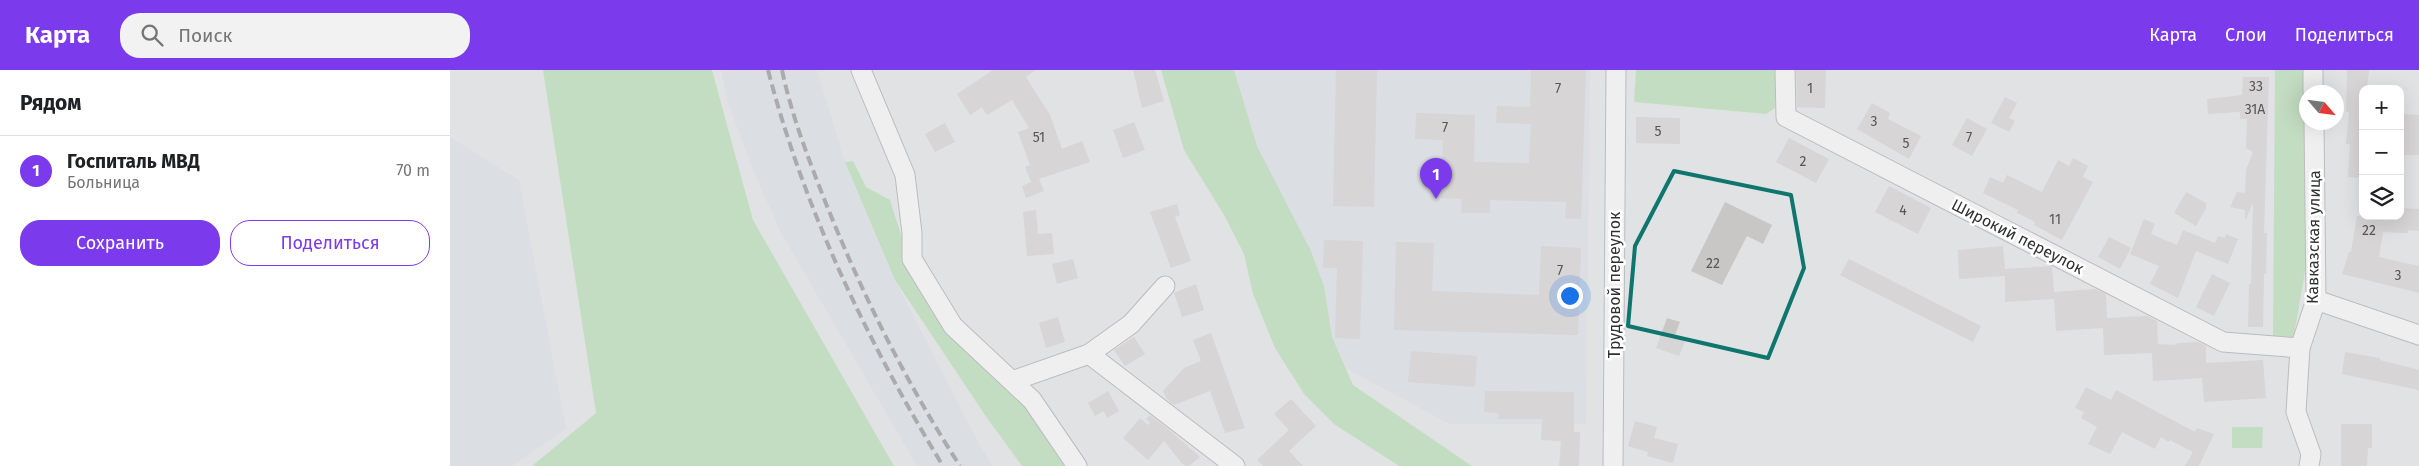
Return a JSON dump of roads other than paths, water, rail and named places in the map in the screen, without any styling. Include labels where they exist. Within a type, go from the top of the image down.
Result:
[{"type":"street","points":[[861,70],[905,175],[912,232],[912,260],[953,326],[1032,400],[1077,466]]},
{"type":"street","name":"Трудовой переулок","points":[[1614,466],[1616,70]]},
{"type":"street","name":"Широкий переулок","points":[[1785,70],[1786,117],[2223,342],[2300,348]]},
{"type":"street","points":[[2313,70],[2313,85]]},
{"type":"street","name":"Кавказская улица","points":[[2309,466],[2311,454],[2296,412],[2300,348],[2316,300],[2314,130]]},
{"type":"street","points":[[1012,381],[1089,354],[1131,324],[1165,286]]},
{"type":"street","points":[[2316,300],[2419,335]]},
{"type":"street","points":[[1089,354],[1235,466]]},
{"type":"railway","points":[[768,70],[800,173],[819,224],[841,274],[889,372],[943,466]]},
{"type":"railway","points":[[782,70],[805,149],[852,266],[902,368],[960,466]]},
{"type":"place","name":"Госпиталь МВД","points":[[1436,199]]}]
